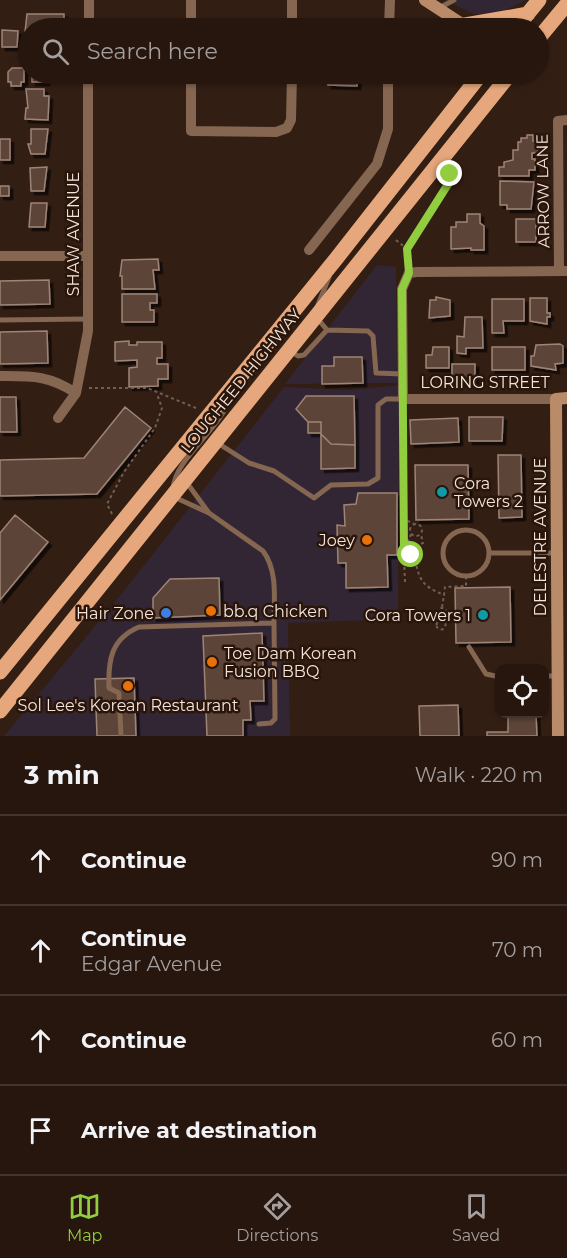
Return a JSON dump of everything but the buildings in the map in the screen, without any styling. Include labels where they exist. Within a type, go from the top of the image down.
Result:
[{"type":"main road","points":[[525,18],[539,0]]},
{"type":"main road","points":[[549,26],[567,4]]},
{"type":"main road","points":[[509,18],[528,14]]},
{"type":"main road","points":[[468,84],[468,91]]},
{"type":"main road","name":"LOUGHEED HIGHWAY","points":[[0,672],[336,259],[473,84]]},
{"type":"main road","name":"LOUGHEED HIGHWAY","points":[[0,711],[173,496],[211,439],[289,350],[502,84]]},
{"type":"street","points":[[88,18],[89,0]]},
{"type":"street","points":[[191,0],[191,18]]},
{"type":"street","points":[[292,0],[292,18]]},
{"type":"street","points":[[389,18],[390,0]]},
{"type":"street","points":[[425,0],[453,18]]},
{"type":"street","name":"SHAW AVENUE","points":[[58,418],[76,390],[83,363],[88,318],[88,84]]},
{"type":"street","points":[[191,84],[191,131],[276,132],[287,128],[291,120],[292,84]]},
{"type":"street","points":[[309,250],[377,164],[388,129],[388,84]]},
{"type":"street","name":"ARROW LANE","points":[[563,271],[558,121],[567,120]]},
{"type":"street","points":[[0,256],[87,256]]},
{"type":"street","points":[[403,399],[402,289],[409,273],[563,271]]},
{"type":"street","points":[[0,376],[42,376],[76,390]]},
{"type":"street","name":"LORING STREET","points":[[403,399],[561,398]]},
{"type":"street","name":"DELESTRE AVENUE","points":[[558,736],[551,676],[561,398]]},
{"type":"lane","points":[[439,8],[454,0]]},
{"type":"lane","points":[[327,330],[316,316],[318,301],[336,259]]},
{"type":"lane","points":[[0,320],[88,318]]},
{"type":"lane","points":[[289,350],[298,356],[304,355],[327,330],[368,331],[373,336],[376,373],[402,374]]},
{"type":"lane","points":[[233,386],[227,409],[211,439],[174,480],[173,496],[209,513],[255,544],[268,558],[274,577],[275,719],[271,723],[259,724]]},
{"type":"lane","points":[[211,439],[249,463],[274,471],[314,498],[332,485],[368,484],[378,478],[379,402],[386,399],[403,399]]},
{"type":"lane","points":[[184,480],[209,513]]},
{"type":"lane","points":[[466,530],[480,534],[488,546],[489,553],[484,568],[478,573],[466,575],[455,573],[445,561],[445,546],[453,534],[466,530]]},
{"type":"lane","points":[[489,553],[556,553]]},
{"type":"lane","points":[[121,736],[119,693],[109,688],[108,663],[115,645],[130,631],[140,627],[274,623]]},
{"type":"lane","points":[[469,647],[488,676],[495,677]]},
{"type":"path","points":[[409,273],[407,249],[450,181],[450,174]]},
{"type":"path","points":[[395,239],[407,249]]},
{"type":"path","points":[[76,390],[147,388],[210,415]]},
{"type":"path","points":[[113,517],[107,504],[124,472],[155,428],[162,408],[157,394]]},
{"type":"path","points":[[403,399],[402,518],[405,582]]},
{"type":"path","points":[[402,518],[422,526],[423,543],[411,555],[404,557]]},
{"type":"path","points":[[414,524],[410,528],[411,534],[408,542],[420,556],[415,560]]},
{"type":"path","points":[[411,534],[421,535]]},
{"type":"path","points":[[411,555],[415,560],[418,576],[426,587],[444,595]]},
{"type":"path","points":[[442,608],[447,613],[441,619],[437,612],[442,608],[445,587],[466,586],[466,575]]},
{"type":"shaded area","points":[[445,0],[526,0],[501,12],[473,14]]},
{"type":"shaded area","points":[[377,265],[396,267],[397,383],[285,384]]},
{"type":"shaded area","points":[[399,385],[398,619],[288,623],[290,736],[4,736],[120,596],[284,387],[349,390]]},
{"type":"place","name":"Cora Towers 2","points":[[442,492]]},
{"type":"place","name":"Joey","points":[[367,540]]},
{"type":"place","name":"bb.q Chicken","points":[[211,611]]},
{"type":"place","name":"Hair Zone","points":[[166,613]]},
{"type":"place","name":"Cora Towers 1","points":[[483,615]]},
{"type":"place","name":"Toe Dam Korean Fusion BBQ","points":[[212,662]]},
{"type":"place","name":"Sol Lee's Korean Restaurant","points":[[128,686]]},
{"type":"route","points":[[411,555],[404,557],[402,518],[402,289],[409,273],[407,249],[450,181],[450,174]]}]
